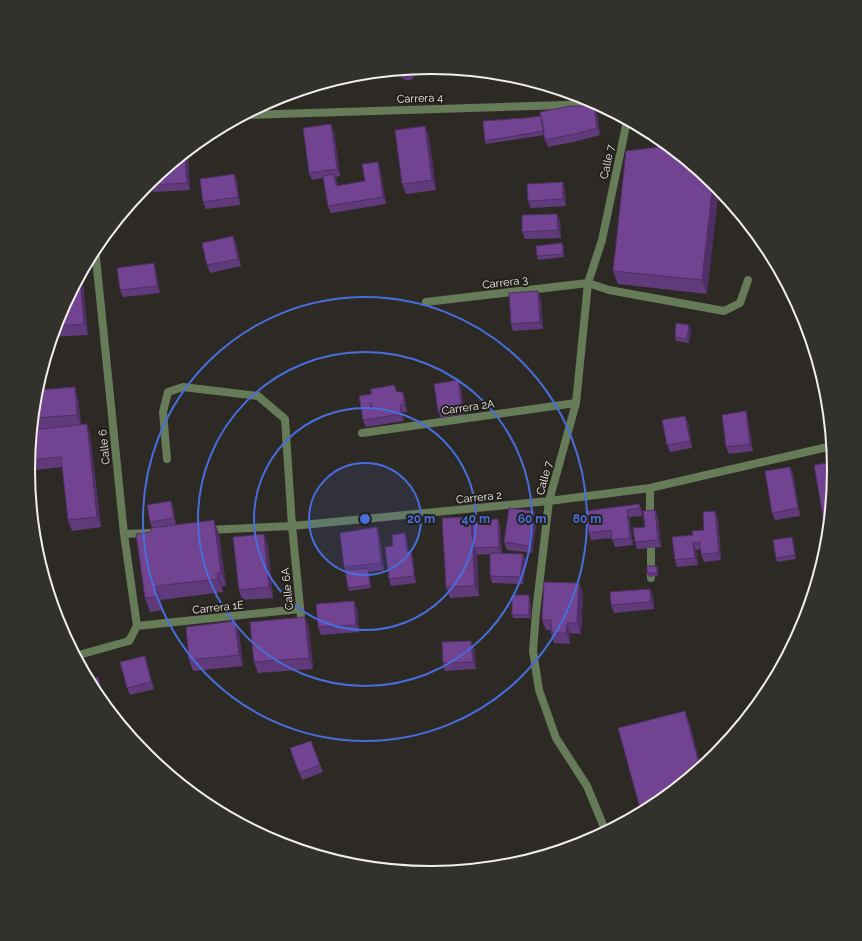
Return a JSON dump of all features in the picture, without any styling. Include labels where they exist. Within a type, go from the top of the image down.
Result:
[{"type":"street","name":"Carrera 4","points":[[257,115],[581,104]]},
{"type":"street","name":"Calle 7","points":[[604,827],[587,786],[556,738],[539,690],[533,651],[549,501],[576,403],[588,283],[602,240],[626,126]]},
{"type":"street","name":"Calle 6","points":[[96,259],[124,534],[138,626]]},
{"type":"street","points":[[588,283],[608,290],[724,311],[740,303],[748,280]]},
{"type":"street","name":"Carrera 3","points":[[426,302],[588,283]]},
{"type":"street","name":"Calle 6A","points":[[168,458],[163,412],[168,392],[183,387],[258,396],[285,419],[292,526],[302,633]]},
{"type":"street","name":"Carrera 2A","points":[[362,433],[576,403]]},
{"type":"street","name":"Carrera 2","points":[[200,530],[292,526],[549,501],[650,488],[826,447]]},
{"type":"street","points":[[650,488],[651,578]]},
{"type":"street","points":[[124,534],[162,532]]},
{"type":"street","name":"Carrera 1E","points":[[138,626],[300,609]]},
{"type":"street","points":[[81,654],[128,641],[138,626]]},
{"type":"building","points":[[402,75],[412,75],[409,76],[404,77]]},
{"type":"building","points":[[570,106],[585,106],[595,110],[597,128],[545,140],[540,112]]},
{"type":"building","points":[[541,116],[544,131],[485,141],[483,121]]},
{"type":"building","points":[[331,124],[337,169],[309,173],[303,128]]},
{"type":"building","points":[[425,126],[432,180],[402,184],[395,130]]},
{"type":"building","points":[[659,147],[672,156],[712,191],[702,280],[613,271],[626,151]]},
{"type":"building","points":[[185,160],[187,183],[157,185]]},
{"type":"building","points":[[378,162],[383,197],[328,206],[323,176],[334,174],[336,186],[365,181],[362,164]]},
{"type":"building","points":[[234,174],[238,197],[203,202],[200,179]]},
{"type":"building","points":[[563,182],[563,199],[528,201],[527,184]]},
{"type":"building","points":[[557,214],[558,230],[522,232],[522,215]]},
{"type":"building","points":[[233,236],[238,259],[207,265],[202,243]]},
{"type":"building","points":[[562,243],[563,254],[537,256],[536,246]]},
{"type":"building","points":[[154,263],[157,286],[120,290],[117,268]]},
{"type":"building","points":[[81,286],[84,324],[63,326]]},
{"type":"building","points":[[538,291],[540,322],[511,324],[509,293]]},
{"type":"building","points":[[676,323],[689,325],[687,339],[675,337]]},
{"type":"building","points":[[458,380],[462,407],[438,411],[434,384]]},
{"type":"building","points":[[394,385],[397,392],[403,392],[404,404],[400,405],[401,414],[363,420],[359,396],[371,394],[371,389]]},
{"type":"building","points":[[75,387],[77,415],[38,418],[44,389]]},
{"type":"building","points":[[746,411],[750,444],[726,447],[722,415]]},
{"type":"building","points":[[685,416],[690,441],[667,445],[662,420]]},
{"type":"building","points":[[87,424],[97,517],[68,520],[61,457],[35,459],[37,429]]},
{"type":"building","points":[[827,463],[824,522],[814,465]]},
{"type":"building","points":[[790,467],[798,508],[772,513],[765,471]]},
{"type":"building","points":[[171,501],[174,518],[150,522],[147,505]]},
{"type":"building","points":[[639,504],[640,508],[627,510],[630,538],[612,540],[611,530],[589,533],[586,511]]},
{"type":"building","points":[[509,508],[534,511],[529,546],[504,542]]},
{"type":"building","points":[[655,510],[658,540],[635,542],[633,528],[645,527],[643,511]]},
{"type":"building","points":[[715,511],[719,553],[701,554],[700,542],[693,543],[695,558],[675,560],[672,537],[693,535],[692,531],[704,530],[703,512]]},
{"type":"building","points":[[471,517],[475,586],[446,587],[442,518]]},
{"type":"building","points":[[498,519],[499,547],[474,548],[472,521]]},
{"type":"building","points":[[214,520],[221,572],[217,573],[218,579],[156,586],[157,597],[145,598],[136,534],[151,532],[151,528]]},
{"type":"building","points":[[377,527],[381,563],[344,567],[340,533]]},
{"type":"building","points":[[405,533],[407,551],[411,551],[414,576],[389,579],[385,547],[393,546],[392,535]]},
{"type":"building","points":[[264,534],[269,587],[239,590],[233,537]]},
{"type":"building","points":[[792,537],[795,555],[776,558],[773,540]]},
{"type":"building","points":[[490,553],[523,554],[520,577],[490,576]]},
{"type":"building","points":[[647,566],[657,566],[657,573],[647,573]]},
{"type":"building","points":[[368,568],[370,585],[348,588],[345,570]]},
{"type":"building","points":[[544,582],[579,583],[577,623],[567,623],[566,633],[551,633],[551,620],[542,620]]},
{"type":"building","points":[[650,589],[651,602],[611,605],[610,592]]},
{"type":"building","points":[[512,595],[529,595],[529,615],[512,615]]},
{"type":"building","points":[[354,601],[356,625],[318,627],[316,604]]},
{"type":"building","points":[[305,617],[309,658],[254,662],[250,622]]},
{"type":"building","points":[[235,621],[239,655],[189,660],[186,627]]},
{"type":"building","points":[[471,641],[473,662],[443,663],[442,642]]},
{"type":"building","points":[[145,656],[151,682],[127,688],[120,662]]},
{"type":"building","points":[[98,677],[101,690],[94,678]]},
{"type":"building","points":[[685,711],[698,762],[672,785],[640,807],[618,728]]},
{"type":"building","points":[[311,741],[320,765],[299,773],[290,748]]}]
